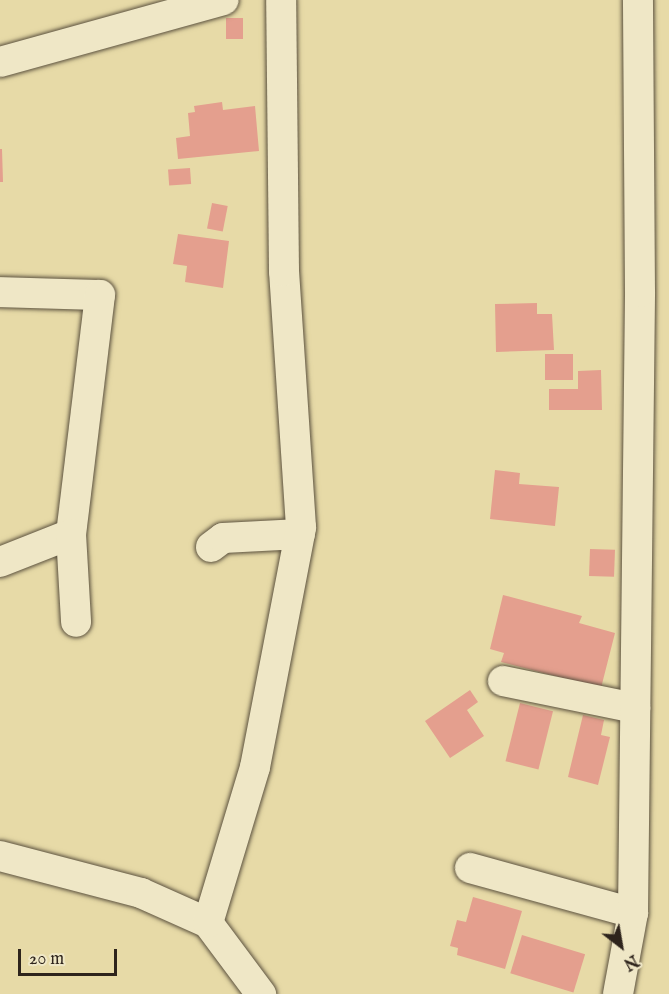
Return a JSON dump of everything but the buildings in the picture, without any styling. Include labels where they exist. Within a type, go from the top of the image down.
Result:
[{"type":"street","points":[[0,62],[224,0]]},
{"type":"street","points":[[208,922],[255,767],[300,534],[284,271],[281,0]]},
{"type":"street","points":[[618,994],[633,913],[638,0]]},
{"type":"street","points":[[0,292],[100,295],[71,534],[76,622]]},
{"type":"street","points":[[0,562],[71,534]]},
{"type":"street","points":[[211,547],[223,538],[300,534]]},
{"type":"street","points":[[503,681],[635,708]]},
{"type":"street","points":[[0,856],[141,893],[208,922],[261,994]]},
{"type":"street","points":[[470,868],[633,913]]}]
